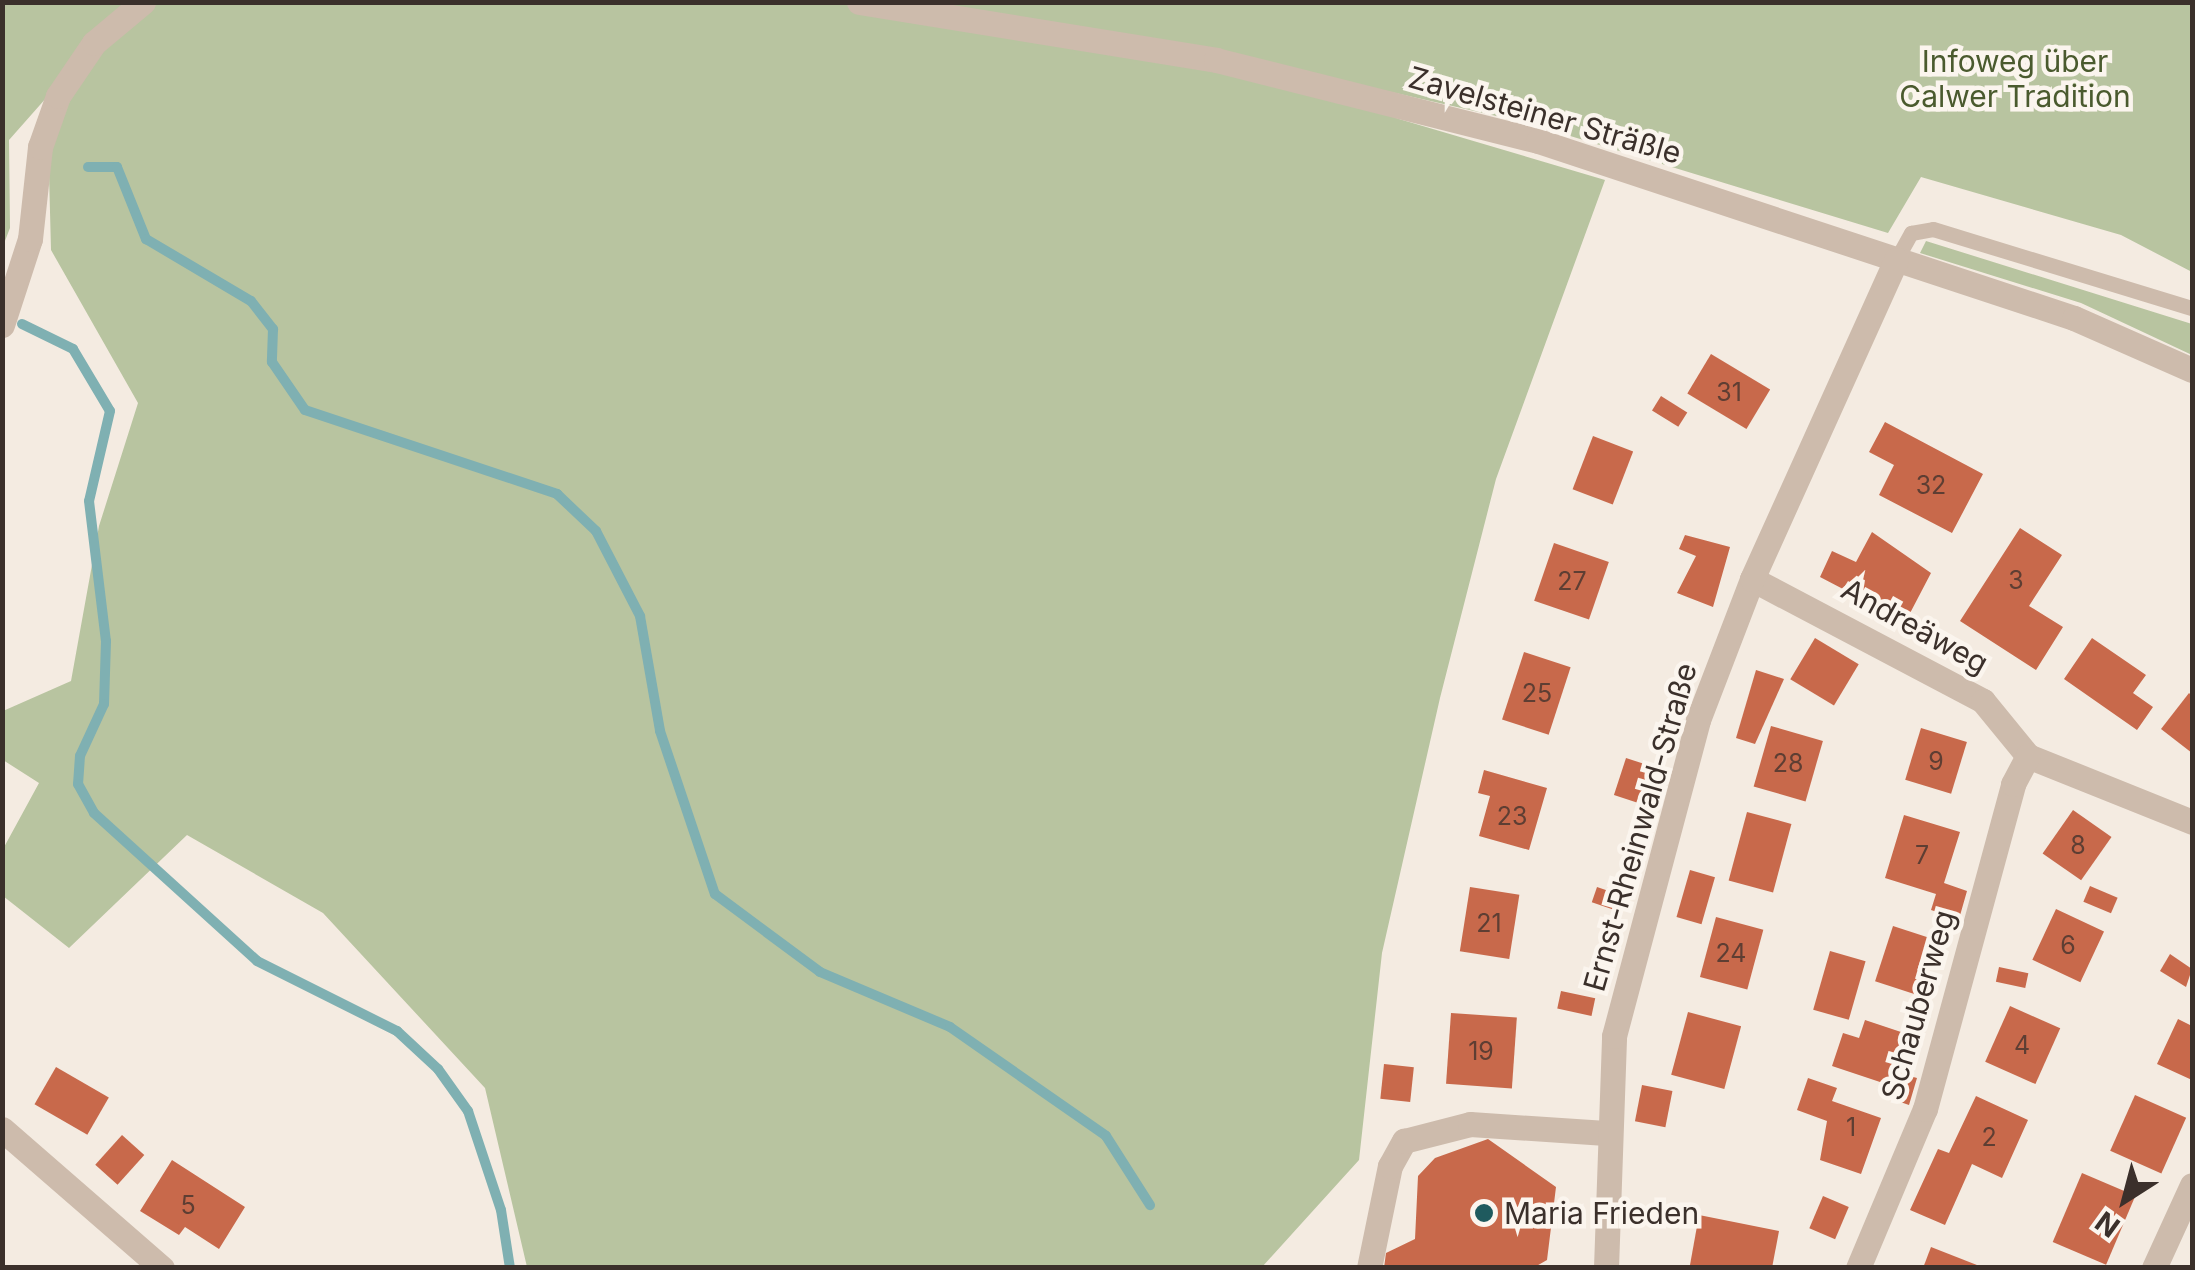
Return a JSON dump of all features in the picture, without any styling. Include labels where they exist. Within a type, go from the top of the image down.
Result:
[{"type":"street","points":[[2,325],[30,239],[40,148],[58,96],[94,44],[143,2]]},
{"type":"street","name":"Zavelsteiner Sträßle","points":[[858,2],[1216,60],[1538,141],[2074,318],[2192,370]]},
{"type":"street","name":"Ernst-Rheinwald-Straße","points":[[1606,1268],[1606,1133],[1614,1036],[1698,720],[1752,579],[1896,260]]},
{"type":"street","name":"Andreäweg","points":[[1752,579],[1984,701],[2028,756],[2192,822]]},
{"type":"street","name":"Schauberweg","points":[[1858,1268],[1925,1109],[2013,784],[2028,756]]},
{"type":"street","points":[[1369,1268],[1390,1166],[1404,1141],[1470,1124],[1606,1133]]},
{"type":"street","points":[[2,1129],[162,1268]]},
{"type":"street","points":[[2154,1268],[2192,1186]]},
{"type":"lane","points":[[1896,260],[1911,234],[1933,228],[2192,308]]},
{"type":"green space","name":"Infoweg über Calwer Tradition","points":[[3,3],[2192,3],[2192,272],[2121,235],[1921,177],[1888,233],[1531,124],[1228,55],[1399,119],[1605,180],[1496,479],[1440,698],[1382,953],[1359,1160],[1262,1267],[527,1267],[485,1088],[323,913],[187,835],[69,948],[3,896],[3,849],[39,783],[3,760],[3,711],[71,681],[99,526],[138,403],[51,250],[47,97],[9,140],[10,228],[3,246]]},
{"type":"green space","points":[[1926,241],[2192,324],[2192,355],[2081,303],[1920,253]]},
{"type":"building","points":[[1711,354],[1770,390],[1746,429],[1687,393]]},
{"type":"building","points":[[1661,396],[1687,412],[1678,427],[1652,410]]},
{"type":"building","points":[[1885,422],[1983,474],[1952,533],[1879,495],[1894,465],[1869,452]]},
{"type":"building","points":[[1593,436],[1633,451],[1613,505],[1573,489]]},
{"type":"building","points":[[2020,528],[2062,555],[2029,606],[2063,627],[2036,670],[1960,621]]},
{"type":"building","points":[[1872,532],[1931,573],[1908,617],[1848,581],[1843,589],[1820,577],[1832,551],[1856,562]]},
{"type":"building","points":[[1685,535],[1730,547],[1713,607],[1677,593],[1696,556],[1679,549]]},
{"type":"building","points":[[1554,543],[1609,562],[1589,620],[1534,601]]},
{"type":"building","points":[[1815,638],[1859,664],[1834,705],[1790,679]]},
{"type":"building","points":[[2092,638],[2146,675],[2133,693],[2153,707],[2137,730],[2064,679]]},
{"type":"building","points":[[1524,652],[1571,667],[1549,735],[1502,720]]},
{"type":"building","points":[[1756,670],[1784,679],[1755,744],[1736,738]]},
{"type":"building","points":[[2189,693],[2192,696],[2192,753],[2161,729]]},
{"type":"building","points":[[1771,726],[1823,741],[1806,801],[1754,787]]},
{"type":"building","points":[[1921,728],[1967,742],[1951,794],[1905,780]]},
{"type":"building","points":[[1626,758],[1653,767],[1641,804],[1614,795]]},
{"type":"building","points":[[1484,770],[1547,788],[1529,850],[1479,836],[1490,796],[1478,793]]},
{"type":"building","points":[[2073,810],[2112,837],[2081,880],[2043,853]]},
{"type":"building","points":[[1747,812],[1791,824],[1773,892],[1729,881]]},
{"type":"building","points":[[1904,815],[1960,832],[1944,883],[1967,891],[1959,919],[1931,910],[1936,894],[1885,878]]},
{"type":"building","points":[[1690,870],[1715,877],[1701,924],[1676,917]]},
{"type":"building","points":[[2090,886],[2118,898],[2111,913],[2083,902]]},
{"type":"building","points":[[1470,887],[1519,895],[1509,959],[1460,951]]},
{"type":"building","points":[[1597,887],[1626,897],[1621,912],[1592,902]]},
{"type":"building","points":[[2056,909],[2104,931],[2080,982],[2032,960]]},
{"type":"building","points":[[1716,917],[1763,930],[1747,990],[1700,977]]},
{"type":"building","points":[[1893,926],[1937,940],[1919,995],[1875,981]]},
{"type":"building","points":[[1830,951],[1866,961],[1849,1020],[1813,1010]]},
{"type":"building","points":[[2170,954],[2192,969],[2186,987],[2160,971]]},
{"type":"building","points":[[1999,967],[2028,973],[2025,988],[1996,982]]},
{"type":"building","points":[[1561,991],[1595,998],[1591,1016],[1557,1009]]},
{"type":"building","points":[[2010,1006],[2060,1028],[2035,1084],[1985,1062]]},
{"type":"building","points":[[1688,1012],[1741,1026],[1724,1089],[1671,1075]]},
{"type":"building","points":[[1451,1013],[1517,1018],[1512,1088],[1446,1084]]},
{"type":"building","points":[[2178,1019],[2192,1026],[2192,1080],[2157,1064]]},
{"type":"building","points":[[1865,1020],[1907,1034],[1895,1072],[1917,1078],[1909,1105],[1880,1095],[1883,1083],[1832,1066],[1843,1033],[1859,1038]]},
{"type":"building","points":[[1384,1064],[1414,1067],[1410,1102],[1380,1099]]},
{"type":"building","points":[[56,1067],[109,1098],[87,1135],[35,1104]]},
{"type":"building","points":[[1808,1078],[1837,1088],[1832,1101],[1881,1118],[1861,1174],[1820,1160],[1827,1121],[1797,1110]]},
{"type":"building","points":[[1642,1085],[1672,1091],[1665,1127],[1635,1121]]},
{"type":"building","points":[[2135,1095],[2186,1118],[2161,1174],[2110,1151]]},
{"type":"building","points":[[1976,1096],[2028,1120],[2002,1178],[1972,1164],[1945,1225],[1910,1210],[1938,1149],[1949,1153]]},
{"type":"building","points":[[122,1135],[144,1155],[118,1185],[95,1165]]},
{"type":"building","name":"Maria Frieden","points":[[1488,1139],[1556,1187],[1547,1260],[1533,1268],[1384,1268],[1386,1253],[1415,1239],[1418,1176],[1435,1158]]},
{"type":"building","points":[[172,1160],[245,1207],[219,1249],[185,1227],[179,1235],[140,1211]]},
{"type":"building","points":[[2082,1173],[2135,1196],[2106,1265],[2053,1242]]},
{"type":"building","points":[[1823,1196],[1849,1207],[1835,1239],[1809,1228]]},
{"type":"building","points":[[1699,1215],[1779,1231],[1772,1268],[1690,1265]]},
{"type":"building","points":[[1931,1247],[1982,1267],[1982,1268],[1923,1268]]},
{"type":"waterway","points":[[88,167],[117,167],[146,239],[251,301],[273,329],[272,362],[305,410],[557,494],[596,531],[640,616],[660,731],[715,894],[820,972],[950,1027],[1106,1136],[1150,1205]]},
{"type":"waterway","points":[[22,324],[73,349],[110,411],[89,501],[106,641],[104,704],[80,756],[78,784],[94,813],[257,961],[397,1031],[438,1069],[468,1111],[501,1210],[510,1268]]},
{"type":"place","name":"Maria Frieden","points":[[1484,1213]]}]
